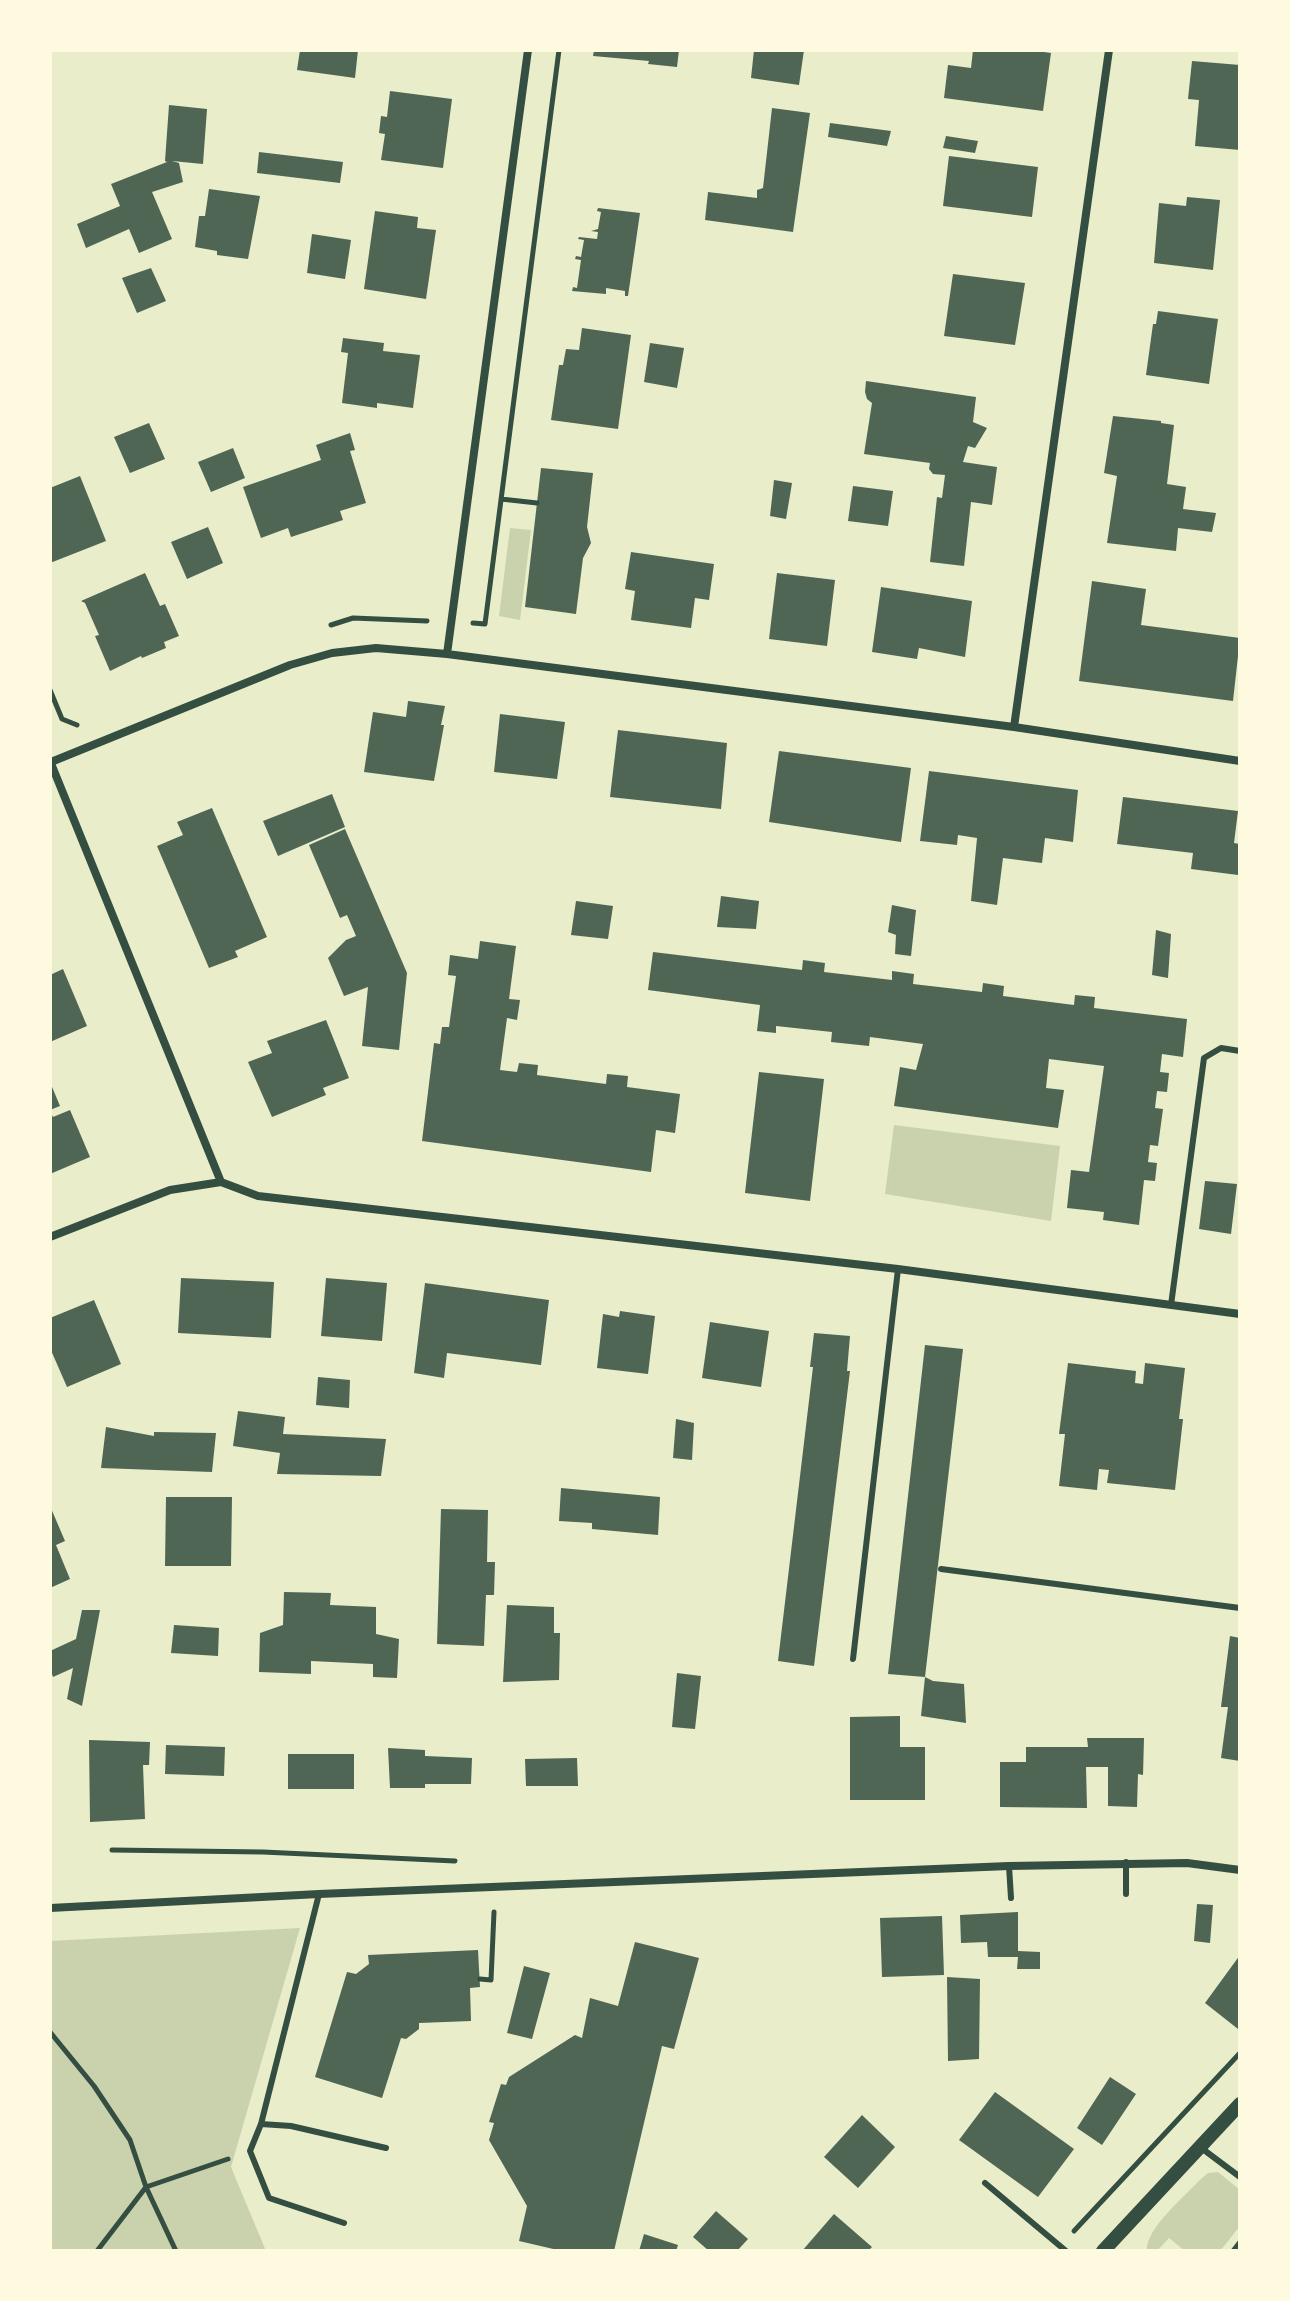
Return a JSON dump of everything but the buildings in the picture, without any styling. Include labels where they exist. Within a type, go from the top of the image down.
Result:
[{"type":"street","points":[[447,654],[528,50]]},
{"type":"street","points":[[1014,727],[1109,50]]},
{"type":"street","points":[[221,1182],[50,762],[304,661],[332,653],[376,648],[447,654],[1014,727],[1240,761]]},
{"type":"street","points":[[50,1237],[170,1190],[221,1182],[258,1196],[898,1269],[1240,1314]]},
{"type":"street","points":[[50,1908],[319,1894],[1126,1862],[1187,1863],[1240,1870]]},
{"type":"street","points":[[1111,2248],[1240,2104]]},
{"type":"lane","points":[[1171,1305],[1204,1058],[1221,1048],[1240,1051]]},
{"type":"lane","points":[[853,1659],[898,1269]]},
{"type":"lane","points":[[941,1569],[1240,1608]]},
{"type":"lane","points":[[1126,1862],[1126,1894]]},
{"type":"lane","points":[[1009,1866],[1011,1898]]},
{"type":"lane","points":[[319,1894],[261,2124],[250,2151],[269,2198],[344,2223]]},
{"type":"lane","points":[[261,2124],[291,2126],[386,2148]]},
{"type":"lane","points":[[1200,2147],[1240,2177]]},
{"type":"lane","points":[[985,2183],[1063,2249]]},
{"type":"path","points":[[417,620],[485,624],[559,50]]},
{"type":"path","points":[[501,499],[537,503]]},
{"type":"path","points":[[480,1979],[491,1980],[494,1912]]},
{"type":"path","points":[[50,2032],[94,2086],[130,2140],[146,2187],[176,2251]]},
{"type":"path","points":[[1063,2249],[1240,2053]]},
{"type":"path","points":[[97,2251],[146,2187],[250,2151]]},
{"type":"path","points":[[1233,2251],[1240,2242]]},
{"type":"green space","points":[[510,528],[531,530],[520,620],[499,616]]},
{"type":"green space","points":[[894,1125],[1060,1146],[1051,1221],[885,1194]]},
{"type":"green space","points":[[300,1928],[231,2167],[266,2251],[50,2251],[50,1941]]},
{"type":"green space","points":[[1218,2172],[1240,2190],[1240,2226],[1220,2251],[1185,2251],[1169,2238],[1157,2251],[1147,2251],[1152,2233],[1167,2213],[1208,2173]]}]
